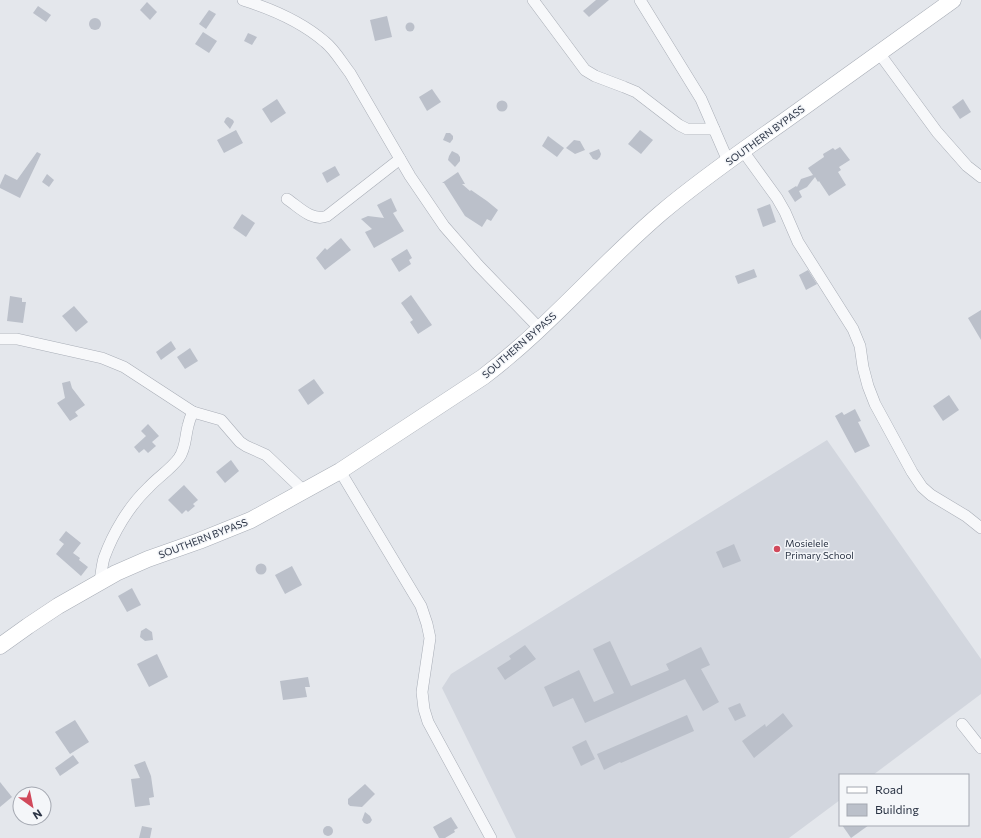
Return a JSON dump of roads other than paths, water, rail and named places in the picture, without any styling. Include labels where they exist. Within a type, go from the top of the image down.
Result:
[{"type":"street","points":[[243,0],[260,3],[299,24],[325,42],[350,73],[400,159],[444,226],[478,265],[540,329]]},
{"type":"street","points":[[533,0],[585,70],[595,76],[636,92],[678,125],[687,129],[714,129]]},
{"type":"street","points":[[640,0],[701,99],[728,161]]},
{"type":"street","name":"SOUTHERN BYPASS","points":[[0,646],[34,622],[100,582],[148,559],[199,542],[240,525],[340,471],[483,377],[501,364],[540,329],[633,238],[662,212],[728,161],[953,0]]},
{"type":"street","points":[[879,53],[937,132],[966,166],[981,177]]},
{"type":"street","points":[[743,151],[777,198],[798,242],[853,329],[860,346],[863,367],[875,404],[912,472],[922,487],[931,495],[966,516],[981,528]]},
{"type":"street","points":[[287,199],[314,217],[322,218],[327,216],[400,159]]},
{"type":"street","points":[[0,339],[17,339],[102,358],[124,367],[193,412],[221,420],[240,442],[266,455],[304,491]]},
{"type":"street","points":[[100,582],[104,559],[111,540],[132,506],[148,488],[166,473],[179,458],[184,448],[188,424],[193,412]]},
{"type":"street","points":[[340,471],[421,606],[430,638],[422,692],[426,716],[438,744],[491,838]]},
{"type":"street","points":[[962,724],[981,748]]},
{"type":"place","name":"Mosielele Primary School","points":[[777,549]]}]
